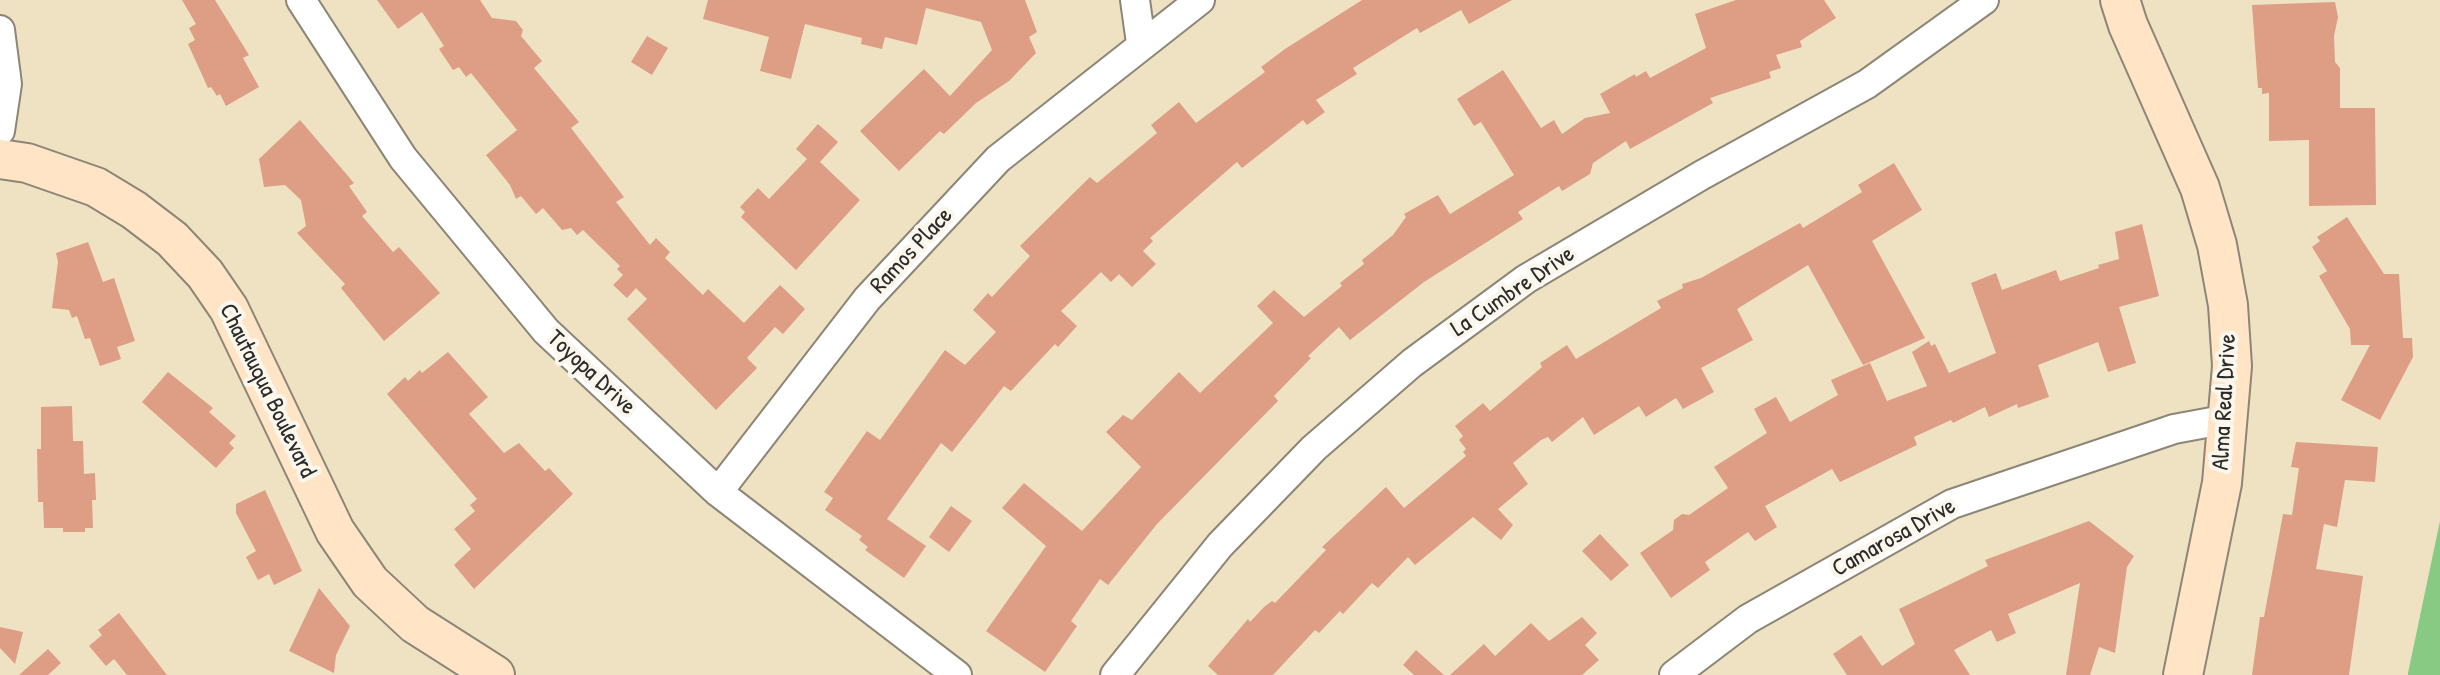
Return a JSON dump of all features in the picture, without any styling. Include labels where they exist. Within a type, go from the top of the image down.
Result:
[{"type":"street","name":"Toyopa Drive","points":[[301,0],[403,158],[546,331],[718,492],[957,675]]},
{"type":"street","points":[[1135,0],[1141,43]]},
{"type":"street","name":"Ramos Place","points":[[718,492],[867,299],[988,170],[1141,43],[1200,0]]},
{"type":"street","name":"La Cumbre Drive","points":[[1115,675],[1220,545],[1314,448],[1412,363],[1526,279],[1702,175],[1867,84],[1984,0]]},
{"type":"street","name":"Alma Real Drive","points":[[2120,0],[2200,188],[2217,245],[2228,305],[2232,366],[2222,483],[2183,675]]},
{"type":"street","points":[[0,30],[5,46],[7,84],[0,131]]},
{"type":"street","name":"Chautauqua Boulevard","points":[[0,159],[27,163],[96,187],[134,210],[183,251],[205,274],[229,309],[335,531],[370,582],[415,624],[495,675]]},
{"type":"street","name":"Camarosa Drive","points":[[1674,675],[1748,619],[1952,504],[2174,429],[2228,419]]},
{"type":"green space","points":[[2440,521],[2440,675],[2408,675],[2408,673]]},
{"type":"building","points":[[182,0],[215,0],[249,55],[243,58],[259,87],[226,106],[220,94],[217,96],[211,87],[208,88],[188,44],[195,40],[189,28],[196,24]]},
{"type":"building","points":[[377,0],[480,0],[492,18],[516,21],[523,30],[521,36],[542,61],[534,68],[579,122],[571,128],[624,197],[616,202],[650,245],[656,238],[670,252],[665,258],[703,295],[708,289],[744,323],[780,285],[805,309],[783,334],[775,327],[747,358],[757,368],[716,410],[627,319],[647,299],[636,288],[627,298],[613,285],[623,275],[617,269],[620,266],[583,230],[577,235],[571,228],[562,230],[543,208],[536,214],[521,196],[516,199],[510,185],[486,155],[517,130],[471,73],[466,77],[459,67],[453,70],[439,49],[444,46],[422,12],[398,29]]},
{"type":"building","points":[[708,0],[1025,0],[1037,32],[1029,37],[1036,53],[1009,81],[976,103],[944,134],[940,131],[899,171],[860,131],[924,69],[950,96],[992,50],[981,22],[926,8],[917,45],[885,37],[882,49],[861,44],[862,38],[805,24],[791,79],[760,71],[769,37],[703,19]]},
{"type":"building","points":[[1362,0],[1512,0],[1469,24],[1461,10],[1420,33],[1417,28],[1353,68],[1357,74],[1316,100],[1325,112],[1307,125],[1303,120],[1242,168],[1237,162],[1150,238],[1153,241],[1143,251],[1156,264],[1132,287],[1119,274],[1111,282],[1101,272],[1061,311],[1077,326],[1058,347],[1055,344],[1011,391],[1004,386],[952,452],[941,443],[887,519],[926,546],[904,578],[865,550],[868,547],[859,540],[862,536],[825,510],[833,498],[824,492],[867,431],[880,440],[945,350],[965,365],[996,332],[973,310],[988,293],[992,297],[1030,256],[1020,246],[1090,177],[1097,183],[1157,133],[1151,125],[1179,102],[1196,123],[1265,72],[1261,67],[1285,49]]},
{"type":"building","points":[[1736,0],[1824,0],[1836,18],[1800,41],[1802,47],[1776,55],[1781,68],[1769,72],[1771,78],[1710,98],[1713,103],[1630,149],[1626,141],[1593,163],[1590,174],[1562,191],[1559,186],[1518,212],[1523,219],[1424,282],[1350,340],[1339,327],[1308,356],[1311,358],[1274,396],[1278,401],[1157,524],[1108,585],[1100,579],[1071,621],[1077,626],[1045,672],[986,631],[1046,546],[1002,508],[1024,483],[1082,531],[1141,467],[1106,432],[1123,415],[1132,420],[1179,372],[1200,393],[1273,323],[1257,306],[1274,290],[1304,317],[1342,286],[1340,283],[1364,264],[1362,260],[1393,235],[1406,217],[1404,214],[1438,195],[1450,214],[1514,175],[1481,122],[1474,126],[1457,99],[1503,70],[1541,128],[1554,120],[1562,134],[1585,118],[1610,113],[1600,94],[1635,74],[1636,77],[1646,71],[1650,78],[1706,48],[1695,14]]},
{"type":"building","points":[[2335,2],[2338,17],[2334,36],[2335,62],[2340,68],[2340,108],[2375,108],[2376,205],[2309,206],[2309,140],[2269,141],[2269,93],[2262,94],[2262,88],[2258,88],[2252,5]]},
{"type":"building","points":[[647,36],[668,48],[652,75],[631,62]]},
{"type":"building","points":[[300,120],[354,183],[349,186],[367,212],[362,216],[393,252],[399,247],[440,293],[384,341],[341,288],[345,284],[297,233],[306,226],[301,200],[285,185],[264,187],[259,159]]},
{"type":"building","points":[[818,124],[838,142],[820,162],[860,200],[796,270],[741,217],[745,212],[740,207],[758,188],[769,199],[807,159],[796,149]]},
{"type":"building","points":[[1894,163],[1922,210],[1872,241],[1925,338],[1863,365],[1808,265],[1737,309],[1753,340],[1701,368],[1714,392],[1683,409],[1676,398],[1646,417],[1639,406],[1594,435],[1583,417],[1552,442],[1548,437],[1541,440],[1513,463],[1528,484],[1498,509],[1513,525],[1501,540],[1473,517],[1415,565],[1408,557],[1378,588],[1372,583],[1343,614],[1340,611],[1319,633],[1315,630],[1273,675],[1218,675],[1208,666],[1248,619],[1250,622],[1264,607],[1272,601],[1275,603],[1326,550],[1322,547],[1386,487],[1404,508],[1466,456],[1463,452],[1466,449],[1459,440],[1463,436],[1455,426],[1483,403],[1490,411],[1542,367],[1540,363],[1567,345],[1576,359],[1661,308],[1657,301],[1683,288],[1682,284],[1701,278],[1800,223],[1803,228],[1862,192],[1858,185]]},
{"type":"building","points":[[2347,217],[2384,274],[2399,274],[2403,338],[2412,338],[2413,357],[2380,420],[2341,400],[2370,345],[2351,345],[2350,329],[2319,276],[2327,271],[2312,247],[2320,241],[2317,237]]},
{"type":"building","points":[[2142,224],[2159,296],[2119,307],[2136,363],[2108,372],[2098,342],[2038,365],[2049,397],[2018,408],[2017,404],[1989,417],[1985,407],[1953,423],[1951,420],[1914,437],[1917,445],[1840,482],[1832,469],[1765,506],[1777,527],[1755,541],[1748,532],[1705,562],[1710,570],[1671,598],[1640,553],[1673,530],[1674,520],[1682,514],[1689,515],[1728,488],[1714,467],[1767,433],[1754,409],[1776,397],[1790,422],[1838,395],[1831,380],[1870,363],[1887,401],[1927,386],[1912,352],[1929,341],[1931,346],[1935,344],[1949,373],[1996,353],[1971,283],[1996,273],[2002,290],[2056,270],[2060,281],[2099,268],[2098,265],[2119,259],[2115,232]]},
{"type":"building","points":[[88,242],[103,282],[114,278],[135,341],[117,347],[121,359],[100,366],[90,338],[85,339],[77,316],[72,318],[69,310],[52,308],[58,262],[56,253]]},
{"type":"building","points":[[448,352],[488,397],[469,414],[504,453],[519,443],[545,471],[549,468],[573,494],[474,589],[454,565],[471,549],[454,529],[475,511],[470,505],[477,499],[387,394],[405,377],[408,381],[420,370],[422,373]]},
{"type":"building","points":[[168,372],[213,408],[209,412],[236,436],[229,443],[234,448],[216,468],[142,402]]},
{"type":"building","points":[[72,406],[73,441],[83,441],[84,474],[95,473],[93,528],[85,528],[85,532],[44,528],[43,502],[38,502],[37,449],[41,449],[41,407]]},
{"type":"building","points":[[2296,442],[2378,447],[2375,482],[2345,480],[2337,527],[2324,524],[2316,569],[2363,576],[2349,675],[2252,675],[2260,617],[2264,617],[2283,514],[2292,515],[2299,468],[2291,467]]},
{"type":"building","points":[[265,490],[302,571],[274,585],[269,574],[258,580],[246,557],[256,551],[236,513],[236,504]]},
{"type":"building","points":[[951,506],[972,521],[949,552],[929,537]]},
{"type":"building","points":[[2089,521],[2134,556],[2127,567],[2115,653],[2099,647],[2090,675],[2066,675],[2080,583],[2008,614],[2016,633],[1997,642],[1991,630],[1954,650],[1970,675],[1847,675],[1833,654],[1861,635],[1882,666],[1915,644],[1899,609],[1988,566],[1985,560]]},
{"type":"building","points":[[1600,534],[1629,565],[1611,581],[1582,551]]},
{"type":"building","points":[[319,588],[350,626],[336,655],[334,673],[289,651]]},
{"type":"building","points":[[119,613],[167,675],[127,675],[114,659],[106,666],[89,646],[102,635],[98,630]]},
{"type":"building","points":[[1582,617],[1597,633],[1585,645],[1599,660],[1582,675],[1450,675],[1484,644],[1495,656],[1531,623],[1549,641]]},
{"type":"building","points":[[0,627],[23,632],[15,664],[0,648]]},
{"type":"building","points":[[48,649],[61,663],[48,675],[19,675]]},
{"type":"building","points":[[1416,650],[1444,675],[1414,675],[1403,665]]}]
